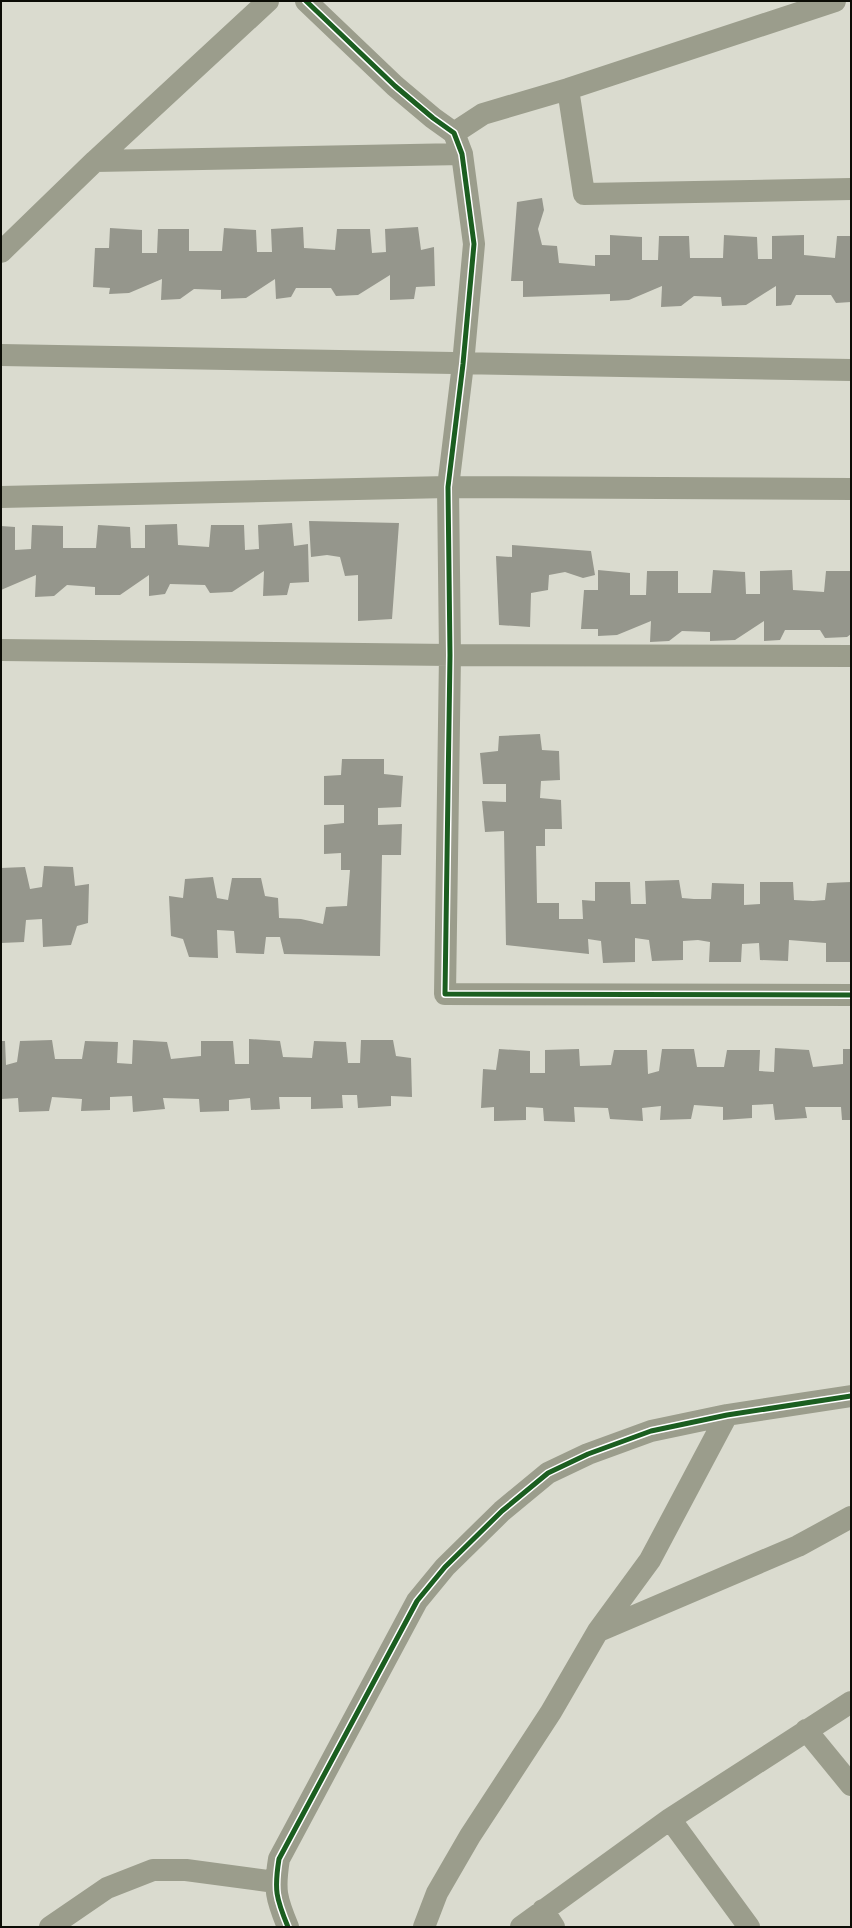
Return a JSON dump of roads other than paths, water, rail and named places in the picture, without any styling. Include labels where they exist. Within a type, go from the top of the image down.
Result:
[{"type":"street","points":[[1,252],[95,161],[268,1]]},
{"type":"street","points":[[306,1],[395,86],[433,118],[454,133],[462,154],[474,244],[463,364],[448,487],[450,655],[444,994],[851,995]]},
{"type":"street","points":[[454,133],[483,114],[568,89],[836,1]]},
{"type":"street","points":[[568,89],[584,194],[851,189]]},
{"type":"street","points":[[95,161],[462,154]]},
{"type":"street","points":[[1,355],[851,370]]},
{"type":"street","points":[[1,497],[448,487],[851,489]]},
{"type":"street","points":[[1,650],[450,655],[851,656]]},
{"type":"street","points":[[288,1927],[277,1901],[275,1882],[279,1859],[417,1601],[446,1566],[502,1511],[548,1473],[588,1454],[651,1432],[727,1415],[851,1396]]},
{"type":"street","points":[[424,1927],[437,1893],[448,1874],[551,1712],[598,1631],[650,1560],[727,1415]]},
{"type":"street","points":[[598,1631],[798,1546],[851,1517]]},
{"type":"street","points":[[520,1927],[549,1919],[670,1819],[851,1702]]},
{"type":"street","points":[[806,1730],[851,1785]]},
{"type":"street","points":[[670,1819],[749,1927]]},
{"type":"street","points":[[50,1927],[107,1888],[153,1870],[186,1870],[275,1882]]}]
